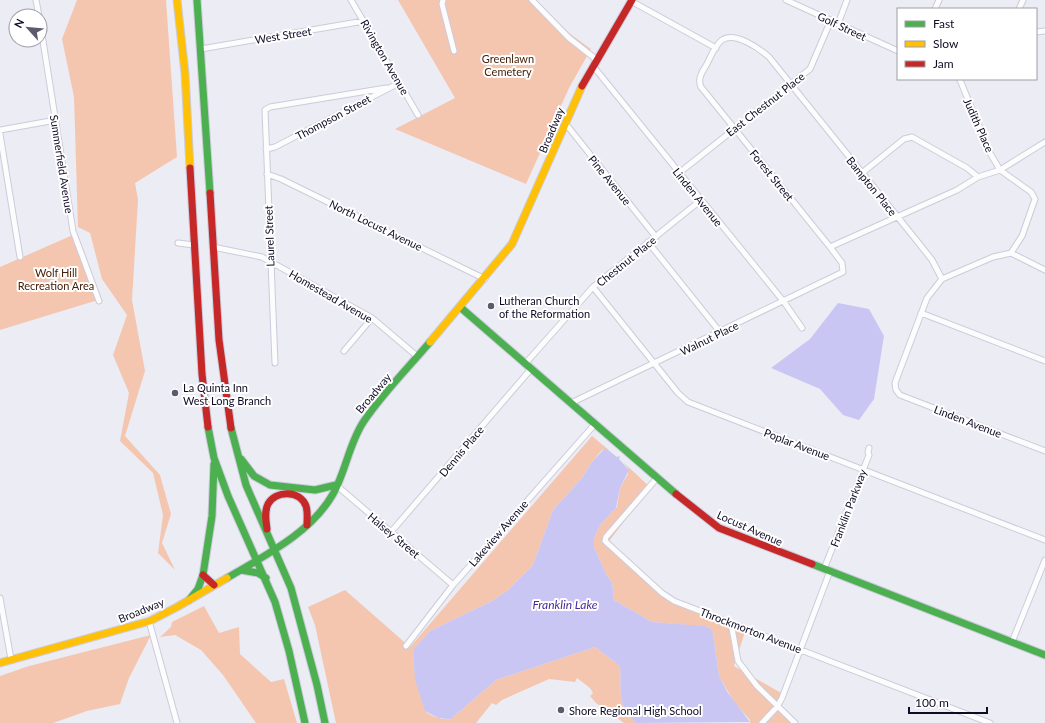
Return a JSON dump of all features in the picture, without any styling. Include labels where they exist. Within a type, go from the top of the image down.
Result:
[{"type":"main road","points":[[177,0],[185,79],[202,374],[214,458],[212,516],[203,576],[198,589],[189,600]]},
{"type":"main road","points":[[197,0],[202,49],[212,247],[222,368],[236,451],[246,485],[294,596],[326,723]]},
{"type":"main road","name":"Broadway","points":[[0,663],[107,635],[149,621],[241,570],[307,525],[328,502],[359,428],[485,279],[515,239],[579,91],[631,1]]},
{"type":"main road","name":"Locust Avenue","points":[[460,307],[657,478],[719,528],[1045,655]]},
{"type":"main road","points":[[236,451],[250,473],[265,484],[315,490],[332,484],[336,485]]},
{"type":"main road","points":[[214,458],[228,496],[266,578],[284,627],[305,723]]},
{"type":"main road","points":[[267,535],[266,509],[271,500],[279,494],[290,493],[302,500],[306,507],[307,525]]},
{"type":"main road","points":[[241,570],[258,573],[266,578]]},
{"type":"main road","points":[[203,576],[214,585]]},
{"type":"street","name":"Rivington Avenue","points":[[351,0],[418,115]]},
{"type":"street","points":[[443,0],[442,4],[454,51]]},
{"type":"street","name":"Linden Avenue","points":[[532,0],[595,63],[679,173],[784,302],[802,328]]},
{"type":"street","name":"Golf Street","points":[[786,0],[897,52]]},
{"type":"street","points":[[838,24],[847,0]]},
{"type":"street","points":[[631,1],[716,48]]},
{"type":"street","name":"East Chestnut Place","points":[[679,173],[810,69],[831,20]]},
{"type":"street","name":"West Street","points":[[202,49],[364,21]]},
{"type":"street","name":"Bampton Place","points":[[716,48],[723,39],[730,37],[751,44],[769,57],[932,260],[942,278]]},
{"type":"street","name":"Summerfield Avenue","points":[[44,48],[73,231],[99,301]]},
{"type":"street","name":"Forest Street","points":[[716,48],[699,81],[701,87],[830,247],[842,263],[844,270]]},
{"type":"street","name":"Judith Place","points":[[960,80],[990,153],[1000,170]]},
{"type":"street","name":"Thompson Street","points":[[266,149],[275,147],[386,88],[399,83]]},
{"type":"street","name":"Laurel Street","points":[[275,363],[270,262],[266,109],[361,91],[386,88]]},
{"type":"street","points":[[0,130],[56,120]]},
{"type":"street","name":"Pine Avenue","points":[[565,123],[656,237]]},
{"type":"street","points":[[0,134],[20,257]]},
{"type":"street","points":[[862,173],[904,139],[912,137],[950,157],[978,177]]},
{"type":"street","points":[[830,247],[957,190],[978,177],[1000,170],[1045,142]]},
{"type":"street","points":[[1000,170],[1031,192],[1035,199],[1022,236],[1011,253]]},
{"type":"street","name":"North Locust Avenue","points":[[267,174],[281,179],[485,279]]},
{"type":"street","name":"Chestnut Place","points":[[525,364],[593,287],[702,200]]},
{"type":"street","points":[[648,242],[720,332]]},
{"type":"street","points":[[178,243],[194,245]]},
{"type":"street","name":"Homestead Avenue","points":[[212,247],[256,256],[270,262],[372,318],[418,357]]},
{"type":"street","points":[[1045,270],[1011,253],[993,257],[942,278],[927,298],[921,313],[1045,361]]},
{"type":"street","name":"Walnut Place","points":[[571,403],[838,276],[844,270]]},
{"type":"street","name":"Poplar Avenue","points":[[593,287],[678,393],[693,404],[1045,540]]},
{"type":"street","name":"Linden Avenue","points":[[921,313],[894,383],[900,395],[1045,451]]},
{"type":"street","points":[[344,351],[372,318]]},
{"type":"street","name":"Dennis Place","points":[[391,532],[531,369]]},
{"type":"street","name":"Lakeview Avenue","points":[[406,646],[453,585],[595,424]]},
{"type":"street","name":"Franklin Parkway","points":[[762,723],[777,707],[782,698],[869,455],[869,448]]},
{"type":"street","name":"Throckmorton Avenue","points":[[657,478],[605,541],[669,598],[990,723]]},
{"type":"street","name":"Halsey Street","points":[[336,485],[453,585]]},
{"type":"street","points":[[1012,642],[1045,560]]},
{"type":"street","points":[[0,598],[11,659]]},
{"type":"street","points":[[149,621],[177,723]]},
{"type":"street","points":[[731,623],[738,661],[777,707],[795,723]]},
{"type":"green space","points":[[77,0],[166,0],[177,157],[135,183],[138,200],[132,300],[145,371],[125,436],[160,475],[171,514],[162,543],[175,570],[158,553],[163,515],[153,473],[120,441],[129,393],[113,355],[127,315],[102,279],[90,233],[78,227],[74,97],[62,39]]},
{"type":"green space","name":"Greenlawn Cemetery","points":[[398,0],[535,0],[559,26],[591,49],[569,88],[526,184],[395,129],[455,98]]},
{"type":"green space","name":"Wolf Hill Recreation Area","points":[[75,234],[98,300],[0,330],[0,267]]},
{"type":"green space","points":[[592,436],[610,451],[607,449],[602,450],[591,463],[582,478],[553,510],[533,565],[508,590],[494,600],[430,631],[413,651],[415,674],[426,712],[438,718],[451,719],[496,680],[595,647],[620,666],[621,697],[625,710],[636,723],[624,723],[596,703],[590,696],[593,693],[590,688],[577,678],[575,682],[549,679],[502,700],[496,705],[492,703],[476,723],[336,723],[315,625],[308,607],[345,590],[410,647]]},
{"type":"green space","points":[[623,462],[650,487],[607,544],[665,594],[746,629],[734,666],[783,694],[777,706],[796,723],[750,723],[750,720],[734,702],[719,676],[713,633],[709,627],[652,622],[614,600],[612,582],[606,574],[594,547],[594,538],[600,525],[617,507],[620,488],[628,474],[628,468]]},
{"type":"green space","points":[[204,606],[219,633],[239,627],[240,654],[271,682],[284,679],[297,723],[256,723],[223,675],[201,650],[175,635],[160,637],[171,627],[172,622]]},
{"type":"green space","points":[[151,635],[129,678],[120,704],[87,711],[53,723],[0,723],[0,676],[29,666]]},
{"type":"water","points":[[838,303],[869,309],[884,336],[874,399],[859,420],[843,415],[820,389],[771,368],[810,339]]},
{"type":"water","name":"Franklin Lake","points":[[604,449],[607,449],[617,457],[620,456],[619,459],[629,470],[620,488],[616,508],[600,525],[594,538],[594,547],[606,574],[612,582],[614,600],[652,622],[705,626],[710,628],[713,633],[719,676],[728,693],[750,722],[636,723],[625,710],[621,697],[620,666],[595,647],[496,680],[451,719],[438,718],[425,711],[415,680],[413,650],[430,631],[494,600],[508,590],[533,565],[553,510],[582,478],[591,463]]},
{"type":"traffic: fast","points":[[197,0],[210,193]]},
{"type":"traffic: fast","points":[[460,307],[676,494]]},
{"type":"traffic: fast","points":[[227,578],[271,552],[300,532],[324,508],[333,494],[355,438],[364,421],[387,391],[430,342]]},
{"type":"traffic: fast","points":[[208,427],[214,458],[228,496],[275,602],[289,651],[305,723]]},
{"type":"traffic: fast","points":[[231,428],[246,485],[291,588],[317,685],[325,723]]},
{"type":"traffic: fast","points":[[241,459],[254,476],[270,485],[315,490],[336,485]]},
{"type":"traffic: fast","points":[[189,600],[198,589],[203,575],[212,516],[214,464]]},
{"type":"traffic: fast","points":[[812,564],[1045,655]]},
{"type":"traffic: fast","points":[[241,570],[258,573],[266,578]]},
{"type":"traffic: slow","points":[[177,0],[185,73],[190,168]]},
{"type":"traffic: slow","points":[[430,342],[512,244],[582,86]]},
{"type":"traffic: slow","points":[[0,663],[150,621],[227,578]]},
{"type":"traffic: jam","points":[[582,86],[632,0]]},
{"type":"traffic: jam","points":[[190,168],[202,374],[208,427]]},
{"type":"traffic: jam","points":[[210,193],[219,340],[231,428]]},
{"type":"traffic: jam","points":[[267,529],[266,513],[268,504],[276,496],[282,494],[293,495],[299,497],[303,501],[307,508],[307,525]]},
{"type":"traffic: jam","points":[[676,494],[719,528],[812,564]]},
{"type":"traffic: jam","points":[[203,575],[214,585]]},
{"type":"place","name":"Lutheran Church of the Reformation","points":[[491,306]]},
{"type":"place","name":"La Quinta Inn West Long Branch","points":[[175,393]]},
{"type":"place","name":"Shore Regional High School","points":[[561,710]]}]
